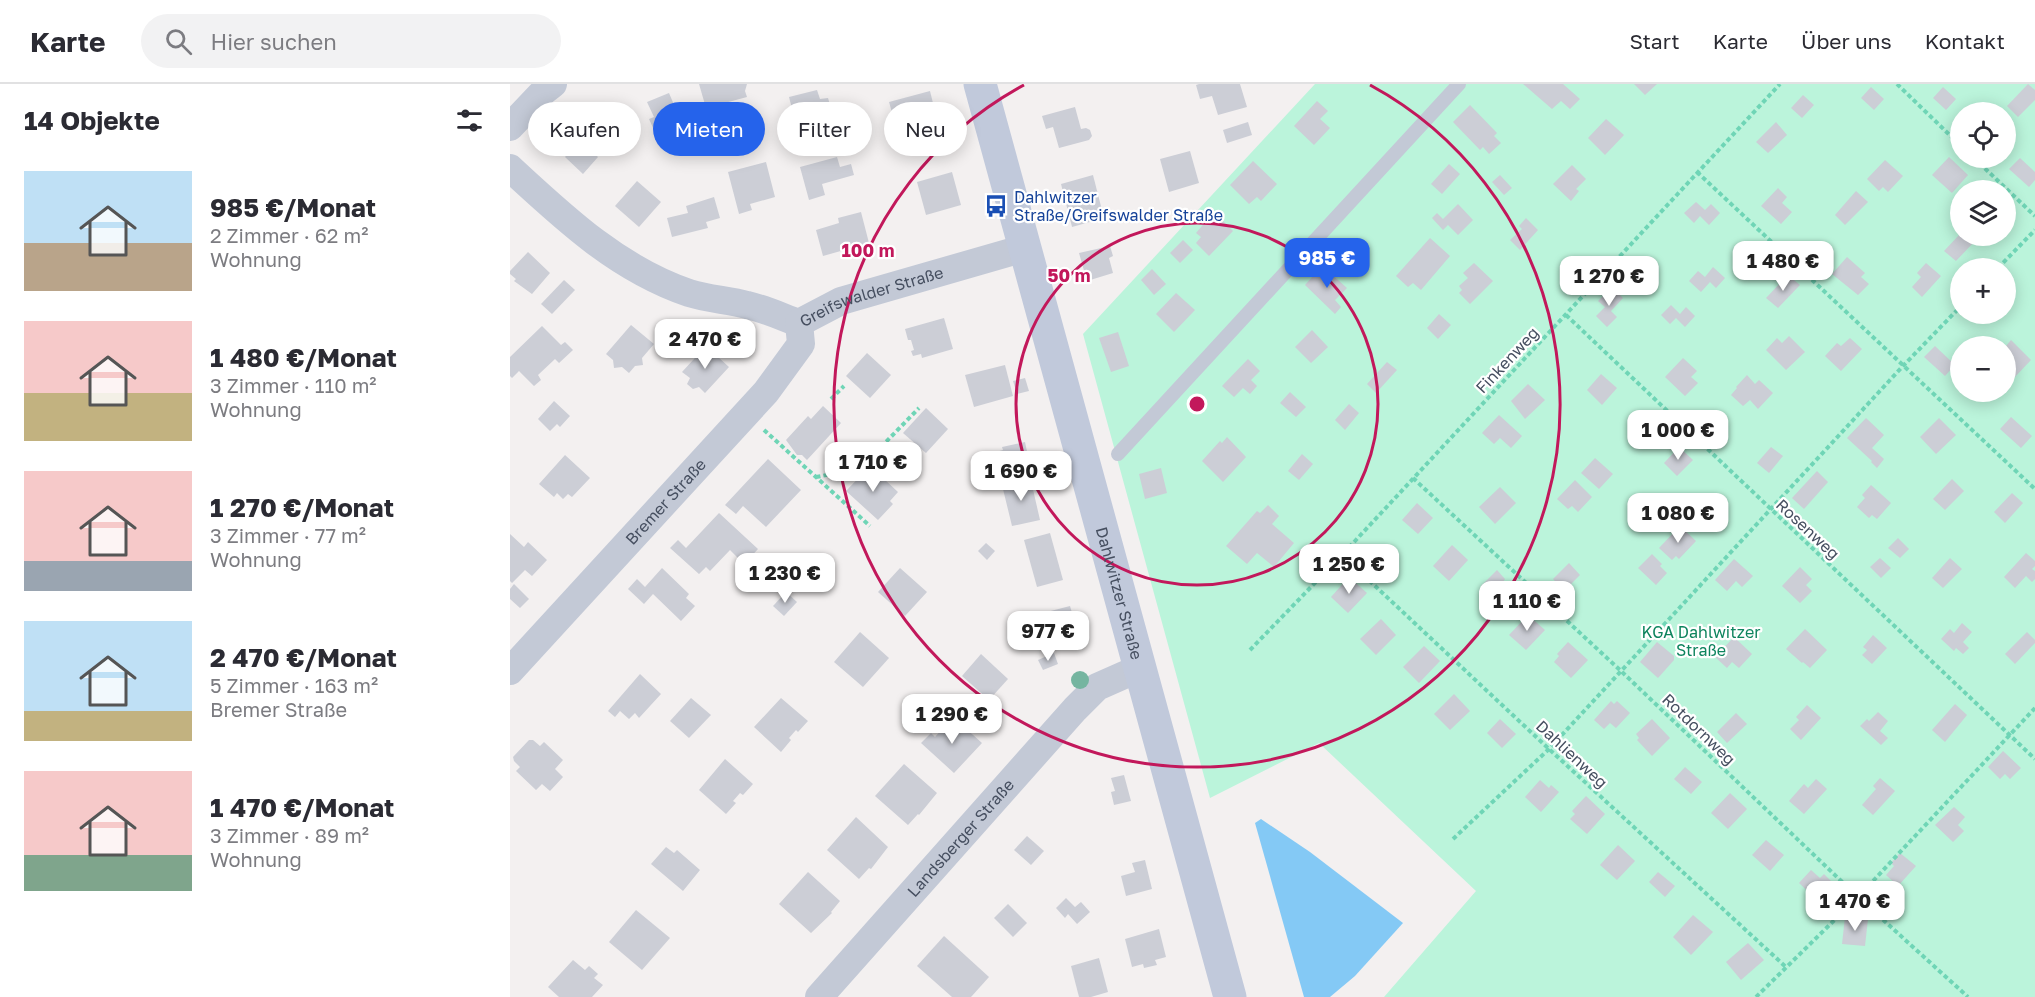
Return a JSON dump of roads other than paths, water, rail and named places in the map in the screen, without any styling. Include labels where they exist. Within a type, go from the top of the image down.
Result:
[{"type":"main road","name":"Dahlwitzer Straße","points":[[980,84],[1230,997]]},
{"type":"street","points":[[510,127],[543,90],[553,84]]},
{"type":"street","name":"Greifswalder Straße","points":[[510,168],[584,233],[619,260],[644,274],[690,294],[750,305],[799,323],[841,301],[1025,248]]},
{"type":"street","name":"Bremer Straße","points":[[510,671],[766,392],[801,344],[799,323]]},
{"type":"street","name":"Landsberger Straße","points":[[819,997],[1075,709],[1097,687],[1140,668]]},
{"type":"lane","points":[[1118,454],[1459,84]]},
{"type":"water","points":[[1261,819],[1310,852],[1403,923],[1355,976],[1330,997],[1304,997],[1255,823]]},
{"type":"place","name":"Dahlwitzer Straße/Greifswalder Straße","points":[[996,206]]},
{"type":"park label","name":"KGA Dahlwitzer Straße","points":[[1701,641]]}]
